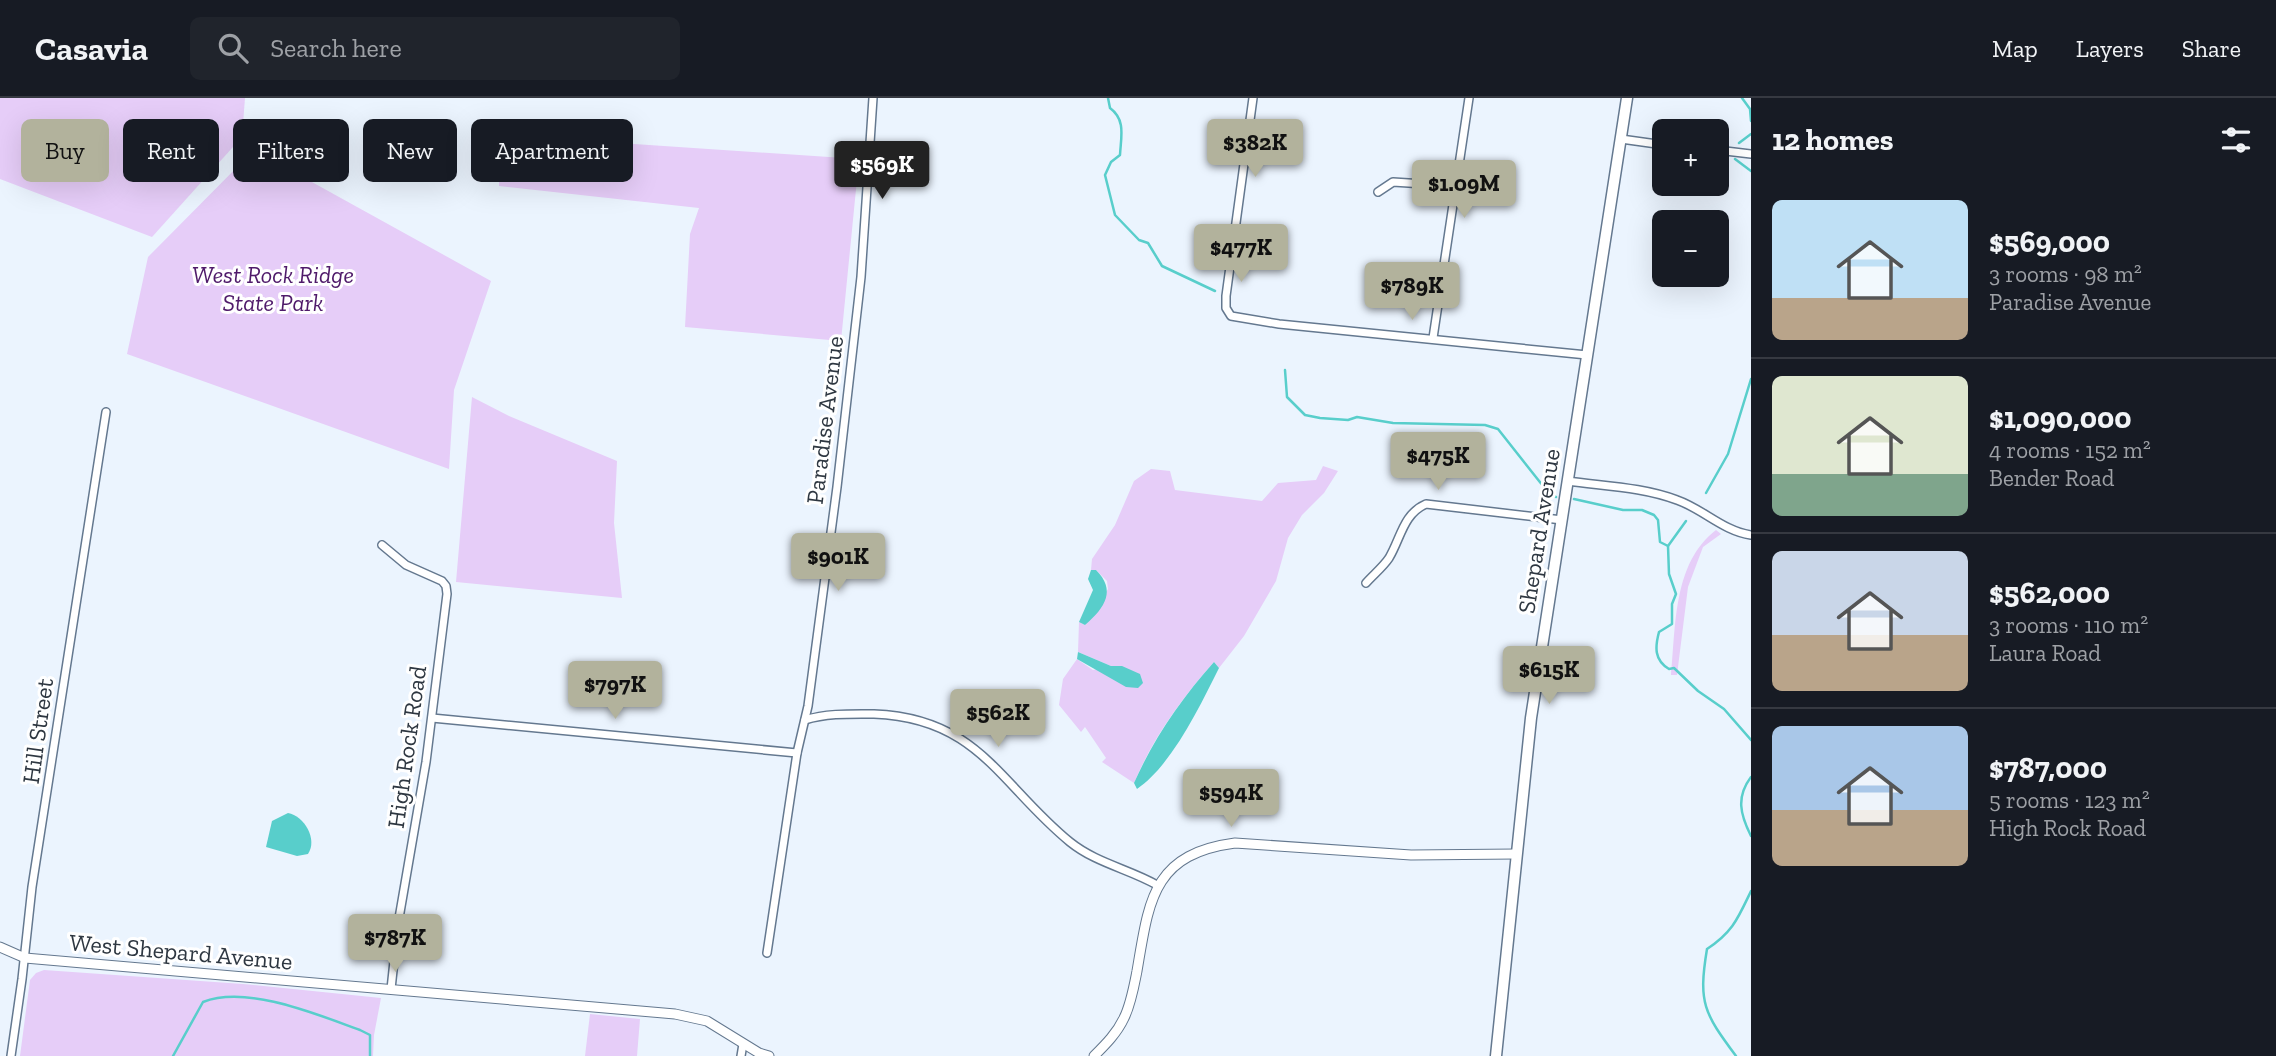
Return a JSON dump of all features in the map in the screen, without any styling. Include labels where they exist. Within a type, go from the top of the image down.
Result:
[{"type":"main road","name":"Shepard Avenue","points":[[1496,1056],[1531,718],[1627,98]]},
{"type":"street","name":"Paradise Avenue","points":[[767,953],[797,753],[805,720],[858,316],[869,188],[873,98]]},
{"type":"street","points":[[1253,98],[1226,296],[1226,308],[1231,316],[1279,324],[1587,355]]},
{"type":"street","points":[[1433,338],[1469,98]]},
{"type":"street","points":[[1620,139],[1652,143]]},
{"type":"street","points":[[1729,151],[1751,153]]},
{"type":"street","points":[[1378,192],[1393,182],[1455,186]]},
{"type":"street","name":"Hill Street","points":[[11,1056],[32,887],[106,412]]},
{"type":"street","points":[[1568,481],[1666,496],[1692,506],[1735,531],[1751,535]]},
{"type":"street","points":[[1366,583],[1387,562],[1406,520],[1415,509],[1426,504],[1562,520]]},
{"type":"street","name":"High Rock Road","points":[[382,545],[405,565],[442,581],[446,586],[432,718],[398,924],[391,989]]},
{"type":"street","points":[[805,720],[820,716],[896,715],[940,726],[993,763],[1041,814],[1079,848],[1157,886]]},
{"type":"street","points":[[432,718],[797,753]]},
{"type":"street","points":[[1094,1056],[1111,1039],[1125,1017],[1133,992],[1147,915],[1157,886],[1172,869],[1189,857],[1212,846],[1235,843],[1410,855],[1516,854]]},
{"type":"street","name":"West Shepard Avenue","points":[[0,947],[25,958],[675,1014],[707,1021],[723,1028],[743,1044],[769,1056]]},
{"type":"street","points":[[741,1056],[743,1044]]},
{"type":"green space","points":[[0,98],[245,98],[243,119],[233,119],[233,147],[219,163],[219,119],[123,119],[123,182],[202,182],[152,237],[0,179]]},
{"type":"green space","points":[[633,144],[859,159],[841,341],[685,327],[690,234],[699,208],[499,186],[499,182],[633,182]]},
{"type":"green space","name":"West Rock Ridge State Park","points":[[233,171],[233,182],[312,182],[491,281],[454,390],[449,469],[127,354],[148,257]]},
{"type":"green space","points":[[472,397],[509,416],[617,461],[614,523],[622,598],[456,582]]},
{"type":"green space","points":[[1323,466],[1338,471],[1324,493],[1302,515],[1288,538],[1276,581],[1244,636],[1219,668],[1214,662],[1190,690],[1159,735],[1134,783],[1102,762],[1106,758],[1085,727],[1081,732],[1059,705],[1063,679],[1077,659],[1093,670],[1111,666],[1078,652],[1079,622],[1085,625],[1108,589],[1107,581],[1096,570],[1091,570],[1092,559],[1115,525],[1134,481],[1151,469],[1170,471],[1175,490],[1262,501],[1278,483],[1316,480]]},
{"type":"green space","points":[[1716,530],[1721,534],[1703,547],[1688,587],[1677,675],[1671,675],[1676,616],[1684,577],[1702,544]]},
{"type":"green space","points":[[44,970],[243,984],[381,998],[373,1056],[20,1056],[30,980],[36,973]]},
{"type":"green space","points":[[590,1014],[640,1019],[637,1056],[585,1056]]},
{"type":"shaded area","points":[[1091,570],[1096,570],[1102,577],[1107,591],[1103,605],[1085,625],[1079,622],[1093,590],[1088,579]]},
{"type":"shaded area","points":[[1078,652],[1111,666],[1122,666],[1140,674],[1143,683],[1138,688],[1126,687],[1077,659]]},
{"type":"shaded area","points":[[1214,662],[1219,668],[1184,734],[1162,765],[1137,789],[1134,783],[1159,735],[1190,690]]},
{"type":"shaded area","points":[[288,813],[304,823],[308,829],[311,848],[308,854],[297,856],[266,847],[272,821]]},
{"type":"waterway","points":[[1108,98],[1121,129],[1120,155],[1111,162],[1105,175],[1115,215],[1139,240],[1148,243],[1162,266],[1215,291]]},
{"type":"waterway","points":[[1742,98],[1750,109],[1751,121]]},
{"type":"waterway","points":[[1739,143],[1751,134]]},
{"type":"waterway","points":[[1735,159],[1751,171]]},
{"type":"waterway","points":[[1285,370],[1287,397],[1305,415],[1348,420],[1357,417],[1393,423],[1485,425],[1498,429],[1547,491],[1556,497]]},
{"type":"waterway","points":[[1706,493],[1728,454],[1751,379]]},
{"type":"waterway","points":[[1574,499],[1623,510],[1642,510],[1654,515],[1658,520],[1660,542],[1668,546],[1669,574],[1676,594],[1672,604],[1672,624],[1659,632],[1656,648],[1658,657],[1669,669],[1674,668],[1698,691],[1724,709],[1751,740]]},
{"type":"waterway","points":[[1668,546],[1686,521]]},
{"type":"waterway","points":[[1751,777],[1743,792],[1741,806],[1751,836]]},
{"type":"waterway","points":[[1736,1056],[1717,1029],[1706,1007],[1704,967],[1707,949],[1729,930],[1751,891]]},
{"type":"waterway","points":[[173,1056],[203,1002],[240,997],[282,1004],[360,1030],[370,1035],[370,1056]]}]
